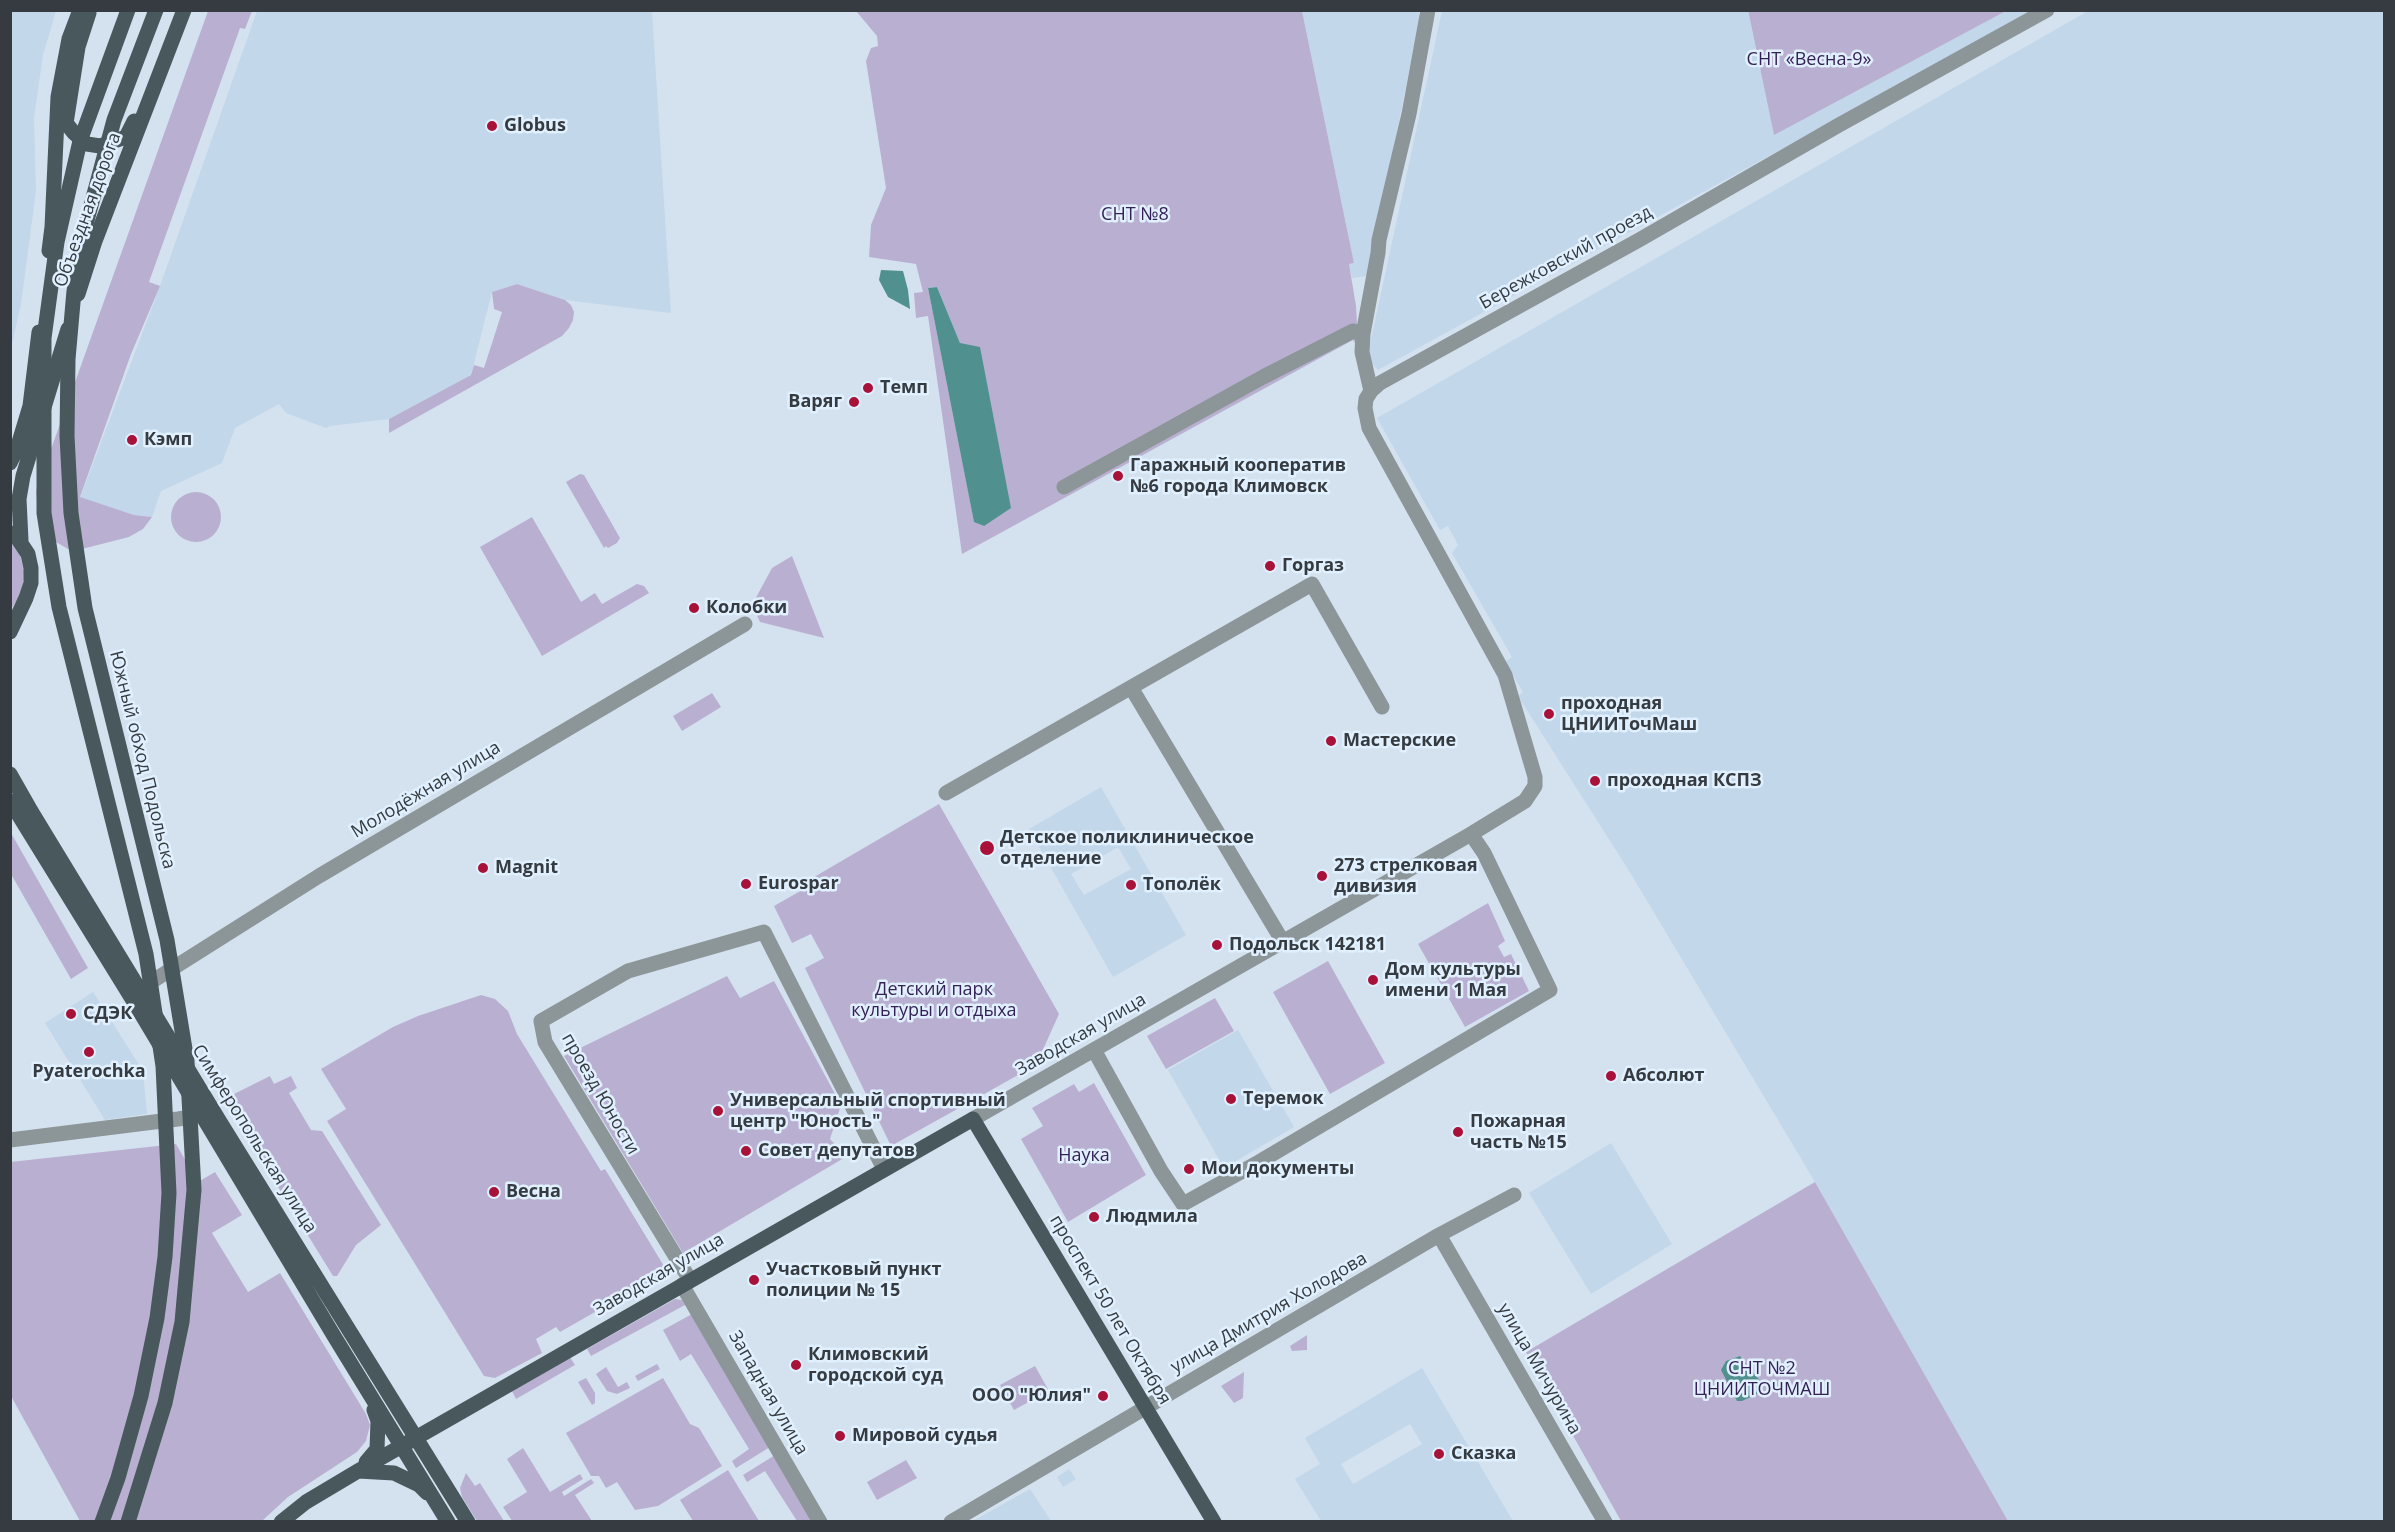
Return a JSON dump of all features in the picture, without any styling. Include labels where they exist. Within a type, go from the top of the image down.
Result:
[{"type":"main road","name":"Объездная дорога","points":[[10,463],[17,449],[30,406],[52,227],[58,97],[69,39],[80,10]]},
{"type":"main road","points":[[90,10],[78,47],[66,123],[74,134],[87,144],[100,146],[126,137],[164,62]]},
{"type":"main road","points":[[102,1521],[118,1478],[141,1396],[157,1318],[170,1193],[163,1066],[146,954],[59,608],[44,513],[44,338],[57,242],[80,141],[128,10]]},
{"type":"main road","name":"Южный обход Подольска","points":[[128,1521],[165,1402],[182,1322],[194,1190],[187,1061],[167,940],[85,608],[71,513],[67,436],[68,359],[74,291],[86,224],[114,120],[156,10]]},
{"type":"main road","name":"Объездная дорога","points":[[10,632],[15,615],[28,591],[31,568],[28,554],[16,535],[19,499],[37,426],[95,241],[184,10]]},
{"type":"main road","name":"Симферопольская улица","points":[[10,774],[200,1111],[448,1521]]},
{"type":"main road","name":"Симферопольская улица","points":[[10,801],[135,993],[468,1521]]},
{"type":"main road","name":"Заводская улица","points":[[281,1521],[306,1502],[416,1437],[973,1119]]},
{"type":"main road","name":"проспект 50 лет Октября","points":[[973,1119],[1214,1521]]},
{"type":"main road","points":[[358,1471],[377,1449],[379,1434],[378,1421],[360,1376]]},
{"type":"main road","points":[[358,1471],[394,1473],[419,1485],[439,1508]]},
{"type":"street","points":[[1371,391],[1362,352],[1363,334],[1379,240],[1409,114],[1428,10]]},
{"type":"street","name":"Бережковский проезд","points":[[1371,391],[1380,383],[2047,10]]},
{"type":"street","points":[[1064,487],[1293,361],[1353,331],[1363,334]]},
{"type":"street","name":"Заводская улица","points":[[973,1119],[1471,834],[1525,801],[1534,786],[1535,777],[1505,675],[1369,428],[1365,408],[1366,399],[1371,391]]},
{"type":"street","points":[[946,794],[1312,584],[1382,707]]},
{"type":"street","name":"Молодёжная улица","points":[[135,993],[319,876],[745,624]]},
{"type":"street","points":[[1132,689],[1283,942]]},
{"type":"street","points":[[1094,1050],[1161,1171],[1184,1204],[1259,1162],[1550,990],[1484,853],[1471,834]]},
{"type":"street","name":"проезд Юности","points":[[686,1283],[545,1042],[541,1021],[628,971],[764,932],[884,1169]]},
{"type":"street","points":[[10,1140],[178,1119],[191,1117],[200,1111]]},
{"type":"street","name":"улица Дмитрия Холодова","points":[[951,1521],[1439,1235],[1514,1195]]},
{"type":"street","name":"улица Мичурина","points":[[1439,1235],[1605,1521]]},
{"type":"street","name":"Западная улица","points":[[686,1283],[820,1521]]},
{"type":"shaded area","points":[[11,10],[56,11],[43,55],[34,118],[36,191],[21,304],[11,348]]},
{"type":"shaded area","points":[[257,11],[652,11],[671,313],[565,300],[517,284],[492,292],[471,375],[389,419],[326,428],[286,413],[279,404],[235,428],[222,463],[161,491],[152,517],[134,515],[80,498],[160,286]]},
{"type":"shaded area","points":[[1302,11],[1418,11],[1420,17],[1368,276],[1352,278],[1349,264],[1354,263]]},
{"type":"shaded area","points":[[1442,11],[1748,11],[1774,134],[2006,11],[2034,11],[1378,370],[1367,358]]},
{"type":"shaded area","points":[[2088,11],[2384,11],[2384,1521],[2008,1521],[1815,1182],[1631,874],[1518,696],[1523,692],[1505,662],[1512,657],[1452,553],[1458,545],[1448,526],[1440,530],[1377,418]]},
{"type":"shaded area","points":[[881,270],[903,271],[910,309],[888,297],[879,280]]},
{"type":"shaded area","points":[[937,287],[960,343],[980,347],[1011,508],[984,526],[974,522],[928,288]]},
{"type":"shaded area","name":"Тополёк","points":[[1101,787],[1186,935],[1113,977],[1029,829]],"holes":[[[1118,847],[1131,869],[1084,895],[1071,874]]]},
{"type":"shaded area","points":[[93,992],[143,1071],[147,1114],[105,1120],[45,1023]]},
{"type":"shaded area","name":"Теремок","points":[[1238,1030],[1294,1127],[1224,1168],[1168,1070]]},
{"type":"shaded area","points":[[1611,1143],[1672,1244],[1591,1294],[1529,1193]]},
{"type":"shaded area","points":[[1740,1356],[1761,1382],[1762,1388],[1759,1393],[1737,1401],[1721,1370],[1726,1361]]},
{"type":"shaded area","name":"Сказка","points":[[1422,1368],[1513,1521],[1321,1521],[1295,1479],[1320,1464],[1305,1438]],"holes":[[[1410,1424],[1422,1444],[1353,1484],[1341,1464]]]},
{"type":"shaded area","points":[[1069,1469],[1076,1479],[1063,1487],[1057,1477]]},
{"type":"shaded area","points":[[1030,1489],[1051,1521],[973,1521]]},
{"type":"green space","name":"СНТ «Весна-9»","points":[[1748,10],[2006,10],[2006,11],[1774,135]]},
{"type":"green space","points":[[208,11],[252,11],[245,29],[240,28],[149,282],[160,286],[131,354],[80,497],[134,515],[152,517],[143,529],[129,537],[82,549],[68,549],[56,542],[39,522],[36,491]]},
{"type":"green space","name":"СНТ №8","points":[[856,11],[1302,11],[1354,263],[1349,264],[1356,306],[1358,340],[1355,343],[1353,340],[962,554],[928,316],[916,318],[914,293],[923,292],[916,264],[869,257],[871,225],[886,188],[866,61],[871,48],[878,46],[877,36]],"holes":[[[937,287],[960,343],[984,526],[974,521],[928,288]]]},
{"type":"green space","points":[[517,284],[565,300],[571,305],[574,312],[569,328],[562,336],[389,433],[389,419],[471,375],[474,365],[484,368],[502,312],[494,309],[492,292]]},
{"type":"green space","points":[[580,474],[584,475],[620,538],[617,543],[608,548],[606,546],[604,548],[566,482]]},
{"type":"green space","points":[[196,492],[205,494],[216,503],[221,517],[219,526],[210,537],[196,542],[187,540],[176,531],[171,517],[173,508],[182,497]]},
{"type":"green space","points":[[532,517],[581,602],[595,593],[602,604],[637,584],[644,586],[649,593],[542,656],[480,547]]},
{"type":"green space","points":[[11,540],[20,555],[24,571],[23,585],[11,609]]},
{"type":"green space","points":[[792,556],[824,638],[760,622],[752,605],[772,568]]},
{"type":"green space","points":[[712,693],[721,707],[682,731],[673,716]]},
{"type":"green space","name":"Детский парк культуры и отдыха","points":[[939,804],[1059,1014],[1036,1065],[891,1146],[805,968],[824,958],[811,934],[792,943],[774,906],[811,885],[809,880]]},
{"type":"green space","points":[[11,833],[88,968],[71,979],[11,874]]},
{"type":"green space","points":[[1488,903],[1505,941],[1498,946],[1504,957],[1511,954],[1529,991],[1465,1027],[1418,944]]},
{"type":"green space","points":[[1328,961],[1385,1063],[1330,1094],[1273,992]]},
{"type":"green space","name":"Универсальный спортивный центр \"Юность\"","points":[[727,976],[740,998],[774,981],[841,1105],[830,1139],[844,1158],[683,1253],[564,1056]]},
{"type":"green space","name":"Весна","points":[[481,995],[495,999],[508,1011],[517,1034],[601,1171],[605,1169],[667,1271],[560,1332],[556,1327],[536,1339],[542,1353],[495,1378],[484,1376],[327,1121],[346,1109],[321,1069],[393,1027]]},
{"type":"green space","points":[[1215,998],[1234,1031],[1166,1069],[1147,1036]]},
{"type":"green space","points":[[270,1076],[274,1084],[291,1076],[297,1088],[289,1093],[311,1130],[322,1131],[381,1225],[356,1245],[337,1276],[333,1276],[224,1099]]},
{"type":"green space","name":"Наука","points":[[1094,1083],[1146,1175],[1068,1222],[1021,1139],[1043,1126],[1032,1108],[1074,1084],[1079,1092]]},
{"type":"green space","points":[[176,1144],[198,1182],[215,1172],[242,1215],[212,1233],[248,1292],[280,1273],[366,1414],[370,1425],[366,1441],[357,1452],[288,1497],[262,1521],[80,1521],[11,1396],[10,1162]]},
{"type":"green space","name":"СНТ №2 ЦНИИТОЧМАШ","points":[[1815,1182],[2008,1521],[1621,1521],[1526,1352]]},
{"type":"green space","points":[[675,1299],[682,1300],[685,1305],[591,1356],[587,1349]]},
{"type":"green space","points":[[692,1314],[770,1447],[736,1468],[732,1461],[749,1449],[691,1354],[680,1361],[663,1330]]},
{"type":"green space","points":[[1307,1335],[1307,1350],[1292,1351],[1290,1346]]},
{"type":"green space","points":[[570,1357],[575,1365],[516,1399],[512,1391]]},
{"type":"green space","points":[[657,1364],[660,1369],[638,1381],[635,1376]]},
{"type":"green space","points":[[1035,1366],[1049,1391],[1014,1410],[1000,1385]]},
{"type":"green space","points":[[606,1367],[618,1387],[627,1382],[630,1388],[617,1394],[607,1391],[596,1374]]},
{"type":"green space","points":[[1244,1372],[1243,1398],[1234,1403],[1221,1386]]},
{"type":"green space","points":[[586,1378],[595,1393],[595,1403],[592,1405],[578,1382]]},
{"type":"green space","points":[[663,1378],[690,1424],[699,1428],[722,1466],[658,1506],[635,1510],[617,1482],[606,1488],[599,1476],[591,1476],[566,1433]]},
{"type":"green space","points":[[523,1448],[550,1492],[580,1474],[583,1479],[562,1492],[564,1496],[591,1479],[594,1483],[575,1495],[592,1521],[512,1521],[503,1507],[527,1492],[507,1459]]},
{"type":"green space","points":[[775,1455],[814,1521],[797,1521],[765,1471],[747,1482],[743,1475]]},
{"type":"green space","points":[[906,1460],[917,1478],[877,1500],[867,1482]]},
{"type":"green space","points":[[728,1470],[759,1521],[693,1521],[680,1500]]},
{"type":"green space","points":[[466,1473],[475,1486],[480,1483],[504,1521],[477,1521],[462,1497],[460,1488]]},
{"type":"place","name":"Globus","points":[[492,126]]},
{"type":"place","name":"Темп","points":[[868,388]]},
{"type":"place","name":"Варяг","points":[[854,402]]},
{"type":"place","name":"Кэмп","points":[[132,440]]},
{"type":"place","name":"Гаражный кооператив №6 города Климовск","points":[[1118,476]]},
{"type":"place","name":"Горгаз","points":[[1270,566]]},
{"type":"place","name":"Колобки","points":[[694,608]]},
{"type":"place","name":"проходная ЦНИИТочМаш","points":[[1549,714]]},
{"type":"place","name":"Мастерские","points":[[1331,741]]},
{"type":"place","name":"проходная КСПЗ","points":[[1595,781]]},
{"type":"place","name":"Детское поликлиническое отделение","points":[[987,848]]},
{"type":"place","name":"Magnit","points":[[483,868]]},
{"type":"place","name":"273 стрелковая дивизия","points":[[1322,876]]},
{"type":"place","name":"Eurospar","points":[[746,884]]},
{"type":"place","name":"Тополёк","points":[[1131,885]]},
{"type":"place","name":"Подольск 142181","points":[[1217,945]]},
{"type":"place","name":"Дом культуры имени 1 Мая","points":[[1373,980]]},
{"type":"place","name":"СДЭК","points":[[71,1014]]},
{"type":"place","name":"Pyaterochka","points":[[89,1052]]},
{"type":"place","name":"Абсолют","points":[[1611,1076]]},
{"type":"place","name":"Теремок","points":[[1231,1099]]},
{"type":"place","name":"Универсальный спортивный центр \"Юность\"","points":[[718,1111]]},
{"type":"place","name":"Пожарная часть №15","points":[[1458,1132]]},
{"type":"place","name":"Совет депутатов","points":[[746,1151]]},
{"type":"place","name":"Мои документы","points":[[1189,1169]]},
{"type":"place","name":"Весна","points":[[494,1192]]},
{"type":"place","name":"Людмила","points":[[1094,1217]]},
{"type":"place","name":"Участковый пункт полиции № 15","points":[[754,1280]]},
{"type":"place","name":"Климовский городской суд","points":[[796,1365]]},
{"type":"place","name":"ООО \"Юлия\"","points":[[1103,1396]]},
{"type":"place","name":"Мировой судья","points":[[840,1436]]},
{"type":"place","name":"Сказка","points":[[1439,1454]]}]
